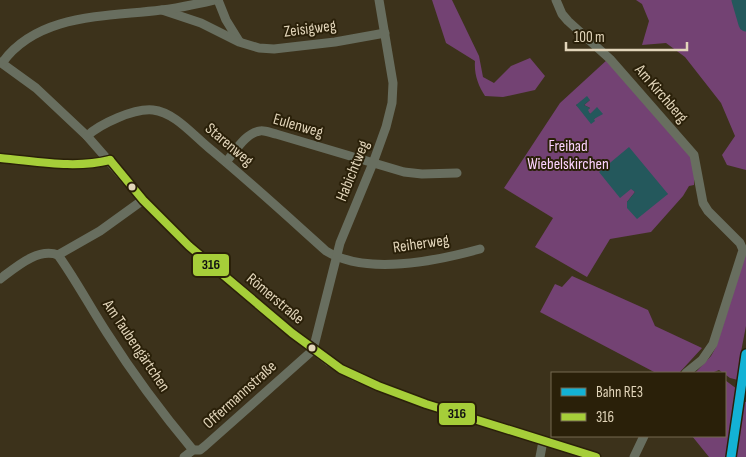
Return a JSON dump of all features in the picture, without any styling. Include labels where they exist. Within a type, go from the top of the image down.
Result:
[{"type":"street","points":[[1,63],[23,41],[54,26],[72,21],[162,10],[216,0],[239,42]]},
{"type":"street","name":"Habichtweg","points":[[313,350],[336,257],[373,163],[386,127],[392,103],[393,83],[379,0]]},
{"type":"street","name":"Am Kirchberg","points":[[556,0],[562,14],[568,21],[610,59],[694,155],[703,203],[708,211],[740,244],[743,250],[713,344],[702,360],[687,372]]},
{"type":"street","name":"Zeisigweg","points":[[162,10],[201,23],[239,42],[259,48],[274,49],[335,42],[385,33]]},
{"type":"street","name":"Römerstraße","points":[[1,63],[36,88],[87,136],[110,160],[143,200],[189,246],[313,350],[341,369],[378,386],[461,416],[596,457]]},
{"type":"street","name":"Starenweg","points":[[87,136],[96,129],[134,112],[153,110],[162,112],[178,122],[326,251],[336,257]]},
{"type":"street","name":"Eulenweg","points":[[226,162],[244,141],[252,134],[260,131],[373,163]]},
{"type":"street","points":[[0,158],[77,164],[94,164],[110,160]]},
{"type":"street","points":[[373,163],[404,172],[422,174],[457,173]]},
{"type":"street","points":[[0,279],[22,263],[44,253],[58,255],[100,231],[143,200]]},
{"type":"street","name":"Reiherweg","points":[[336,257],[357,262],[402,264],[452,256],[480,249]]},
{"type":"street","name":"Am Taubengärtchen","points":[[58,255],[132,370],[163,414],[193,450]]},
{"type":"street","name":"Offermannstraße","points":[[184,457],[193,450],[200,450],[205,446],[313,350]]},
{"type":"street","points":[[634,457],[644,437]]},
{"type":"street","points":[[540,457],[544,441]]},
{"type":"green space","points":[[432,0],[452,0],[479,56],[483,77],[494,83],[511,66],[530,58],[545,76],[535,90],[503,97],[485,96],[477,79],[475,61],[446,43]]},
{"type":"green space","points":[[636,0],[746,0],[746,170],[727,165],[722,155],[735,136],[721,103],[685,57],[666,43],[642,45],[649,21],[642,4]]},
{"type":"green space","name":"Freibad Wiebelskirchen","points":[[608,59],[691,155],[694,166],[694,185],[689,186],[683,196],[651,232],[610,239],[587,277],[535,247],[553,218],[504,188],[560,103]],"holes":[[[590,100],[584,105],[590,108],[587,110],[590,114],[595,111],[598,115],[594,119],[576,105]],[[632,188],[668,194],[627,202],[635,192]]]},
{"type":"green space","points":[[746,253],[746,326],[739,362],[746,366],[746,382],[730,378],[726,375],[726,372],[719,370],[714,372],[696,372],[711,356],[716,347]]},
{"type":"green space","points":[[572,276],[648,310],[655,326],[702,348],[680,372],[654,372],[540,312],[555,284],[562,287]]},
{"type":"green space","points":[[726,381],[737,389],[743,396],[742,401],[746,402],[746,457],[709,457],[693,437],[726,437]]},
{"type":"water","points":[[587,96],[590,100],[584,105],[590,108],[588,110],[590,114],[597,107],[603,114],[594,119],[595,121],[591,124],[576,105]]},
{"type":"water","points":[[629,147],[668,194],[637,219],[627,208],[627,202],[635,192],[631,189],[620,198],[599,172]]},
{"type":"waterway","points":[[739,0],[746,24]]},
{"type":"rail line","name":"RE3","points":[[731,457],[746,354]]},
{"type":"transit line","name":"316","points":[[0,158],[69,164],[96,163],[110,160]]},
{"type":"transit line","name":"316","points":[[110,160],[143,200],[189,246],[292,333],[341,369],[378,386],[426,404],[596,457]]}]
